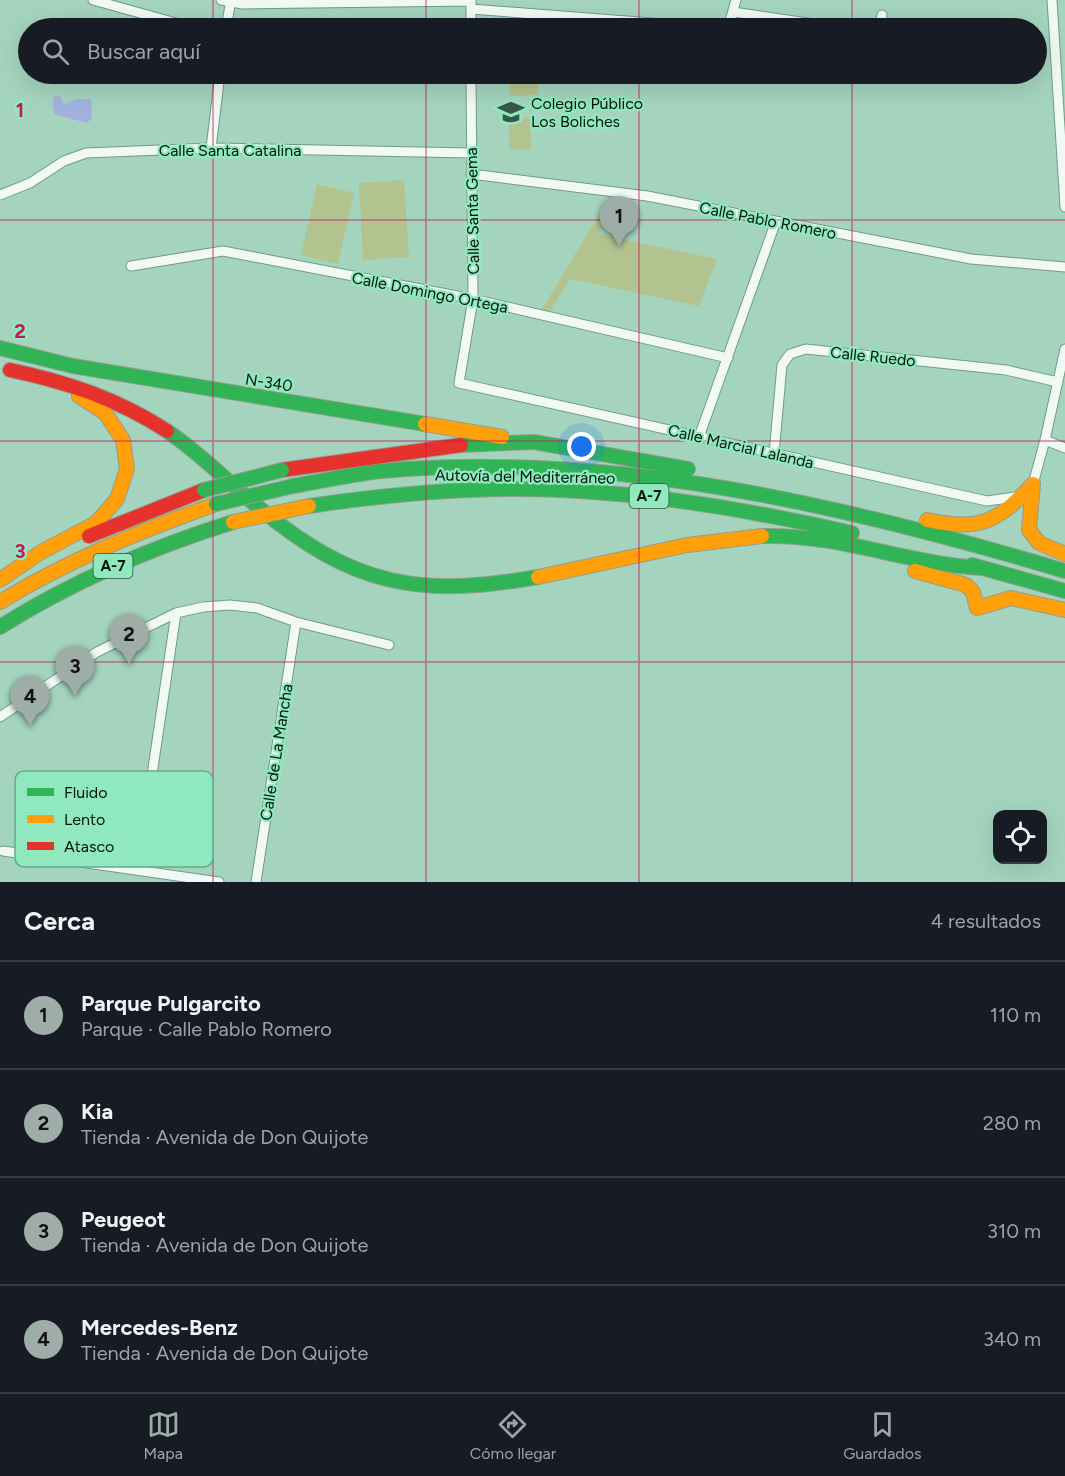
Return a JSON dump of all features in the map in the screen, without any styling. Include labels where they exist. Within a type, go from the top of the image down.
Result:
[{"type":"main road","name":"N-340","points":[[0,348],[73,366],[534,442]]},
{"type":"main road","points":[[0,581],[41,552],[96,523],[117,499],[127,469],[123,440],[105,412],[85,397],[5,369]]},
{"type":"main road","points":[[5,369],[63,381],[140,413],[182,442],[298,538],[344,565],[381,579],[427,588],[480,586],[730,538],[783,536],[839,541],[936,564],[983,568]]},
{"type":"main road","points":[[0,581],[111,525],[204,490],[282,470],[475,443],[534,442],[777,486],[840,509]]},
{"type":"main road","name":"Autovía del Mediterráneo","points":[[0,602],[35,580],[95,549],[216,504],[293,486],[376,472],[510,466],[683,479],[840,509],[956,538],[1065,571]]},
{"type":"main road","points":[[878,519],[906,516],[965,526],[1006,511],[1033,484]]},
{"type":"main road","points":[[1033,484],[1027,526],[1032,540],[1042,547],[1065,554]]},
{"type":"main road","name":"Autovía del Mediterráneo","points":[[0,627],[29,608],[99,572],[177,538],[234,522],[309,506],[356,498],[458,488],[589,490],[687,500],[809,522],[919,549],[1065,591]]},
{"type":"main road","points":[[783,536],[966,585],[973,592],[977,608],[994,599],[1008,596],[1065,610]]},
{"type":"street","points":[[93,0],[158,18]]},
{"type":"street","points":[[221,0],[231,2],[471,3],[618,18]]},
{"type":"street","points":[[731,18],[736,0]]},
{"type":"street","points":[[1052,0],[1065,207]]},
{"type":"street","points":[[228,18],[231,2]]},
{"type":"street","points":[[733,12],[774,18]]},
{"type":"street","points":[[1054,20],[1065,23]]},
{"type":"street","points":[[211,148],[219,84]]},
{"type":"street","name":"Calle Santa Gema","points":[[459,383],[473,299],[471,84]]},
{"type":"street","name":"Calle Santa Catalina","points":[[0,195],[30,183],[64,161],[86,153],[211,148],[471,153]]},
{"type":"street","name":"Calle Pablo Romero","points":[[471,174],[648,196],[971,259],[1065,267]]},
{"type":"street","points":[[699,436],[777,221]]},
{"type":"street","name":"Calle Domingo Ortega","points":[[131,266],[223,251],[473,299],[728,358]]},
{"type":"street","name":"Calle Ruedo","points":[[774,454],[782,365],[790,354],[806,349],[1005,370],[1058,382]]},
{"type":"street","points":[[1033,484],[1046,440],[1065,349]]},
{"type":"street","name":"Calle Marcial Lalanda","points":[[459,383],[987,501],[1022,495]]},
{"type":"street","points":[[1046,440],[1065,448]]},
{"type":"street","points":[[0,717],[96,652],[176,613],[203,607],[230,604],[257,608],[296,622],[389,645]]},
{"type":"street","points":[[153,771],[176,613]]},
{"type":"street","name":"Calle de La Mancha","points":[[256,882],[296,622]]},
{"type":"street","points":[[3,851],[15,853]]},
{"type":"street","points":[[123,867],[219,882]]},
{"type":"green space","points":[[509,84],[538,84],[538,95],[510,96]]},
{"type":"green space","points":[[530,118],[531,149],[510,150],[508,119]]},
{"type":"green space","points":[[404,180],[409,257],[363,260],[359,183]]},
{"type":"green space","points":[[317,184],[354,193],[338,264],[301,255]]},
{"type":"green space","points":[[613,191],[622,193],[621,199],[598,234],[717,259],[699,306],[570,279],[547,316],[539,314]]},
{"type":"water","points":[[60,96],[64,104],[77,99],[91,99],[92,118],[87,123],[54,114],[53,97]]},
{"type":"traffic: fast","points":[[0,348],[73,366],[425,424]]},
{"type":"traffic: fast","points":[[167,431],[292,534],[325,554],[357,569],[389,580],[422,585],[457,586],[538,577]]},
{"type":"traffic: fast","points":[[461,445],[534,442],[688,469]]},
{"type":"traffic: fast","points":[[293,486],[382,471],[469,467],[556,469],[642,476],[813,505],[898,525],[1065,571]]},
{"type":"traffic: fast","points":[[204,490],[282,470]]},
{"type":"traffic: fast","points":[[216,504],[293,486]]},
{"type":"traffic: fast","points":[[309,506],[386,496],[488,489],[599,492],[726,508],[852,533]]},
{"type":"traffic: fast","points":[[0,627],[84,580],[172,543],[233,522]]},
{"type":"traffic: fast","points":[[762,536],[819,540],[927,561],[983,568]]},
{"type":"traffic: fast","points":[[972,565],[1065,591]]},
{"type":"traffic: slow","points":[[0,580],[41,552],[96,523],[117,499],[127,469],[123,440],[105,413],[79,396]]},
{"type":"traffic: slow","points":[[425,424],[502,437]]},
{"type":"traffic: slow","points":[[1033,484],[1029,530],[1039,543],[1065,554]]},
{"type":"traffic: slow","points":[[927,520],[960,524],[986,521],[1009,508],[1033,484]]},
{"type":"traffic: slow","points":[[0,602],[105,547],[216,504]]},
{"type":"traffic: slow","points":[[233,522],[309,506]]},
{"type":"traffic: slow","points":[[538,577],[687,545],[762,536]]},
{"type":"traffic: slow","points":[[915,571],[966,585],[973,592],[977,608],[1011,598],[1065,610]]},
{"type":"traffic: jam","points":[[10,370],[52,380],[91,393],[130,410],[167,431]]},
{"type":"traffic: jam","points":[[282,470],[461,445]]},
{"type":"traffic: jam","points":[[89,536],[204,490]]},
{"type":"place","name":"Colegio Público Los Boliches","points":[[511,112]]},
{"type":"place","name":"Parque Pulgarcito","points":[[619,246]]},
{"type":"place","name":"Kia","points":[[129,664]]},
{"type":"place","name":"Peugeot","points":[[75,696]]},
{"type":"place","name":"Mercedes-Benz","points":[[30,726]]}]
